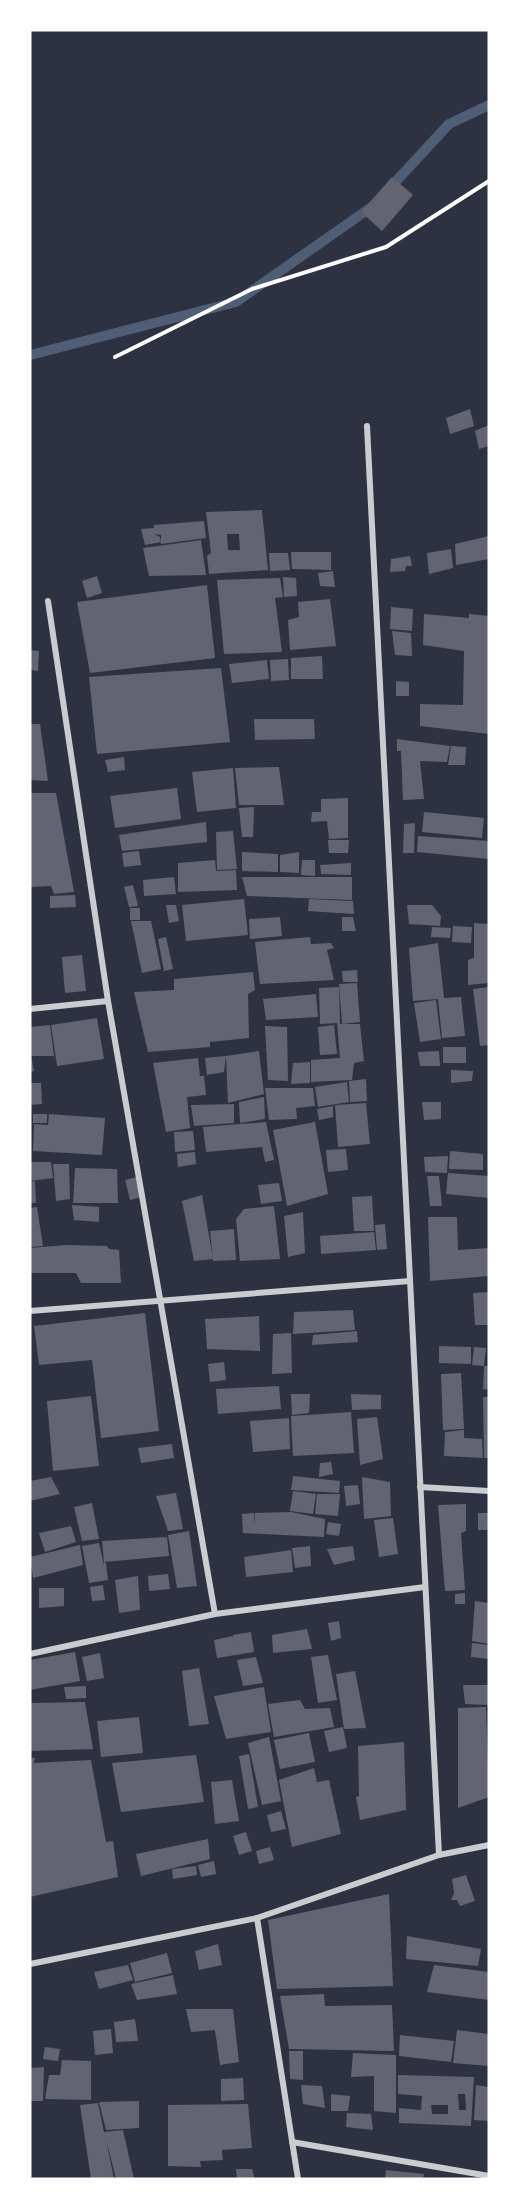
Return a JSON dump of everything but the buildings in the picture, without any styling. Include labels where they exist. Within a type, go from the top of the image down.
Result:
[{"type":"street","points":[[367,426],[439,1855]]},
{"type":"street","points":[[48,601],[108,1001],[215,1614]]},
{"type":"street","points":[[30,1009],[108,1001]]},
{"type":"street","points":[[30,1311],[410,1281]]},
{"type":"street","points":[[420,1487],[489,1491]]},
{"type":"street","points":[[30,1654],[215,1614],[425,1587]]},
{"type":"street","points":[[30,1964],[257,1918],[439,1855],[489,1845]]},
{"type":"street","points":[[257,1918],[298,2179]]},
{"type":"street","points":[[292,2142],[489,2176]]},
{"type":"path","points":[[115,357],[252,289],[386,247],[489,181]]},
{"type":"waterway","points":[[388,190],[449,124],[489,105]]},
{"type":"waterway","points":[[30,355],[236,302],[373,206]]}]
